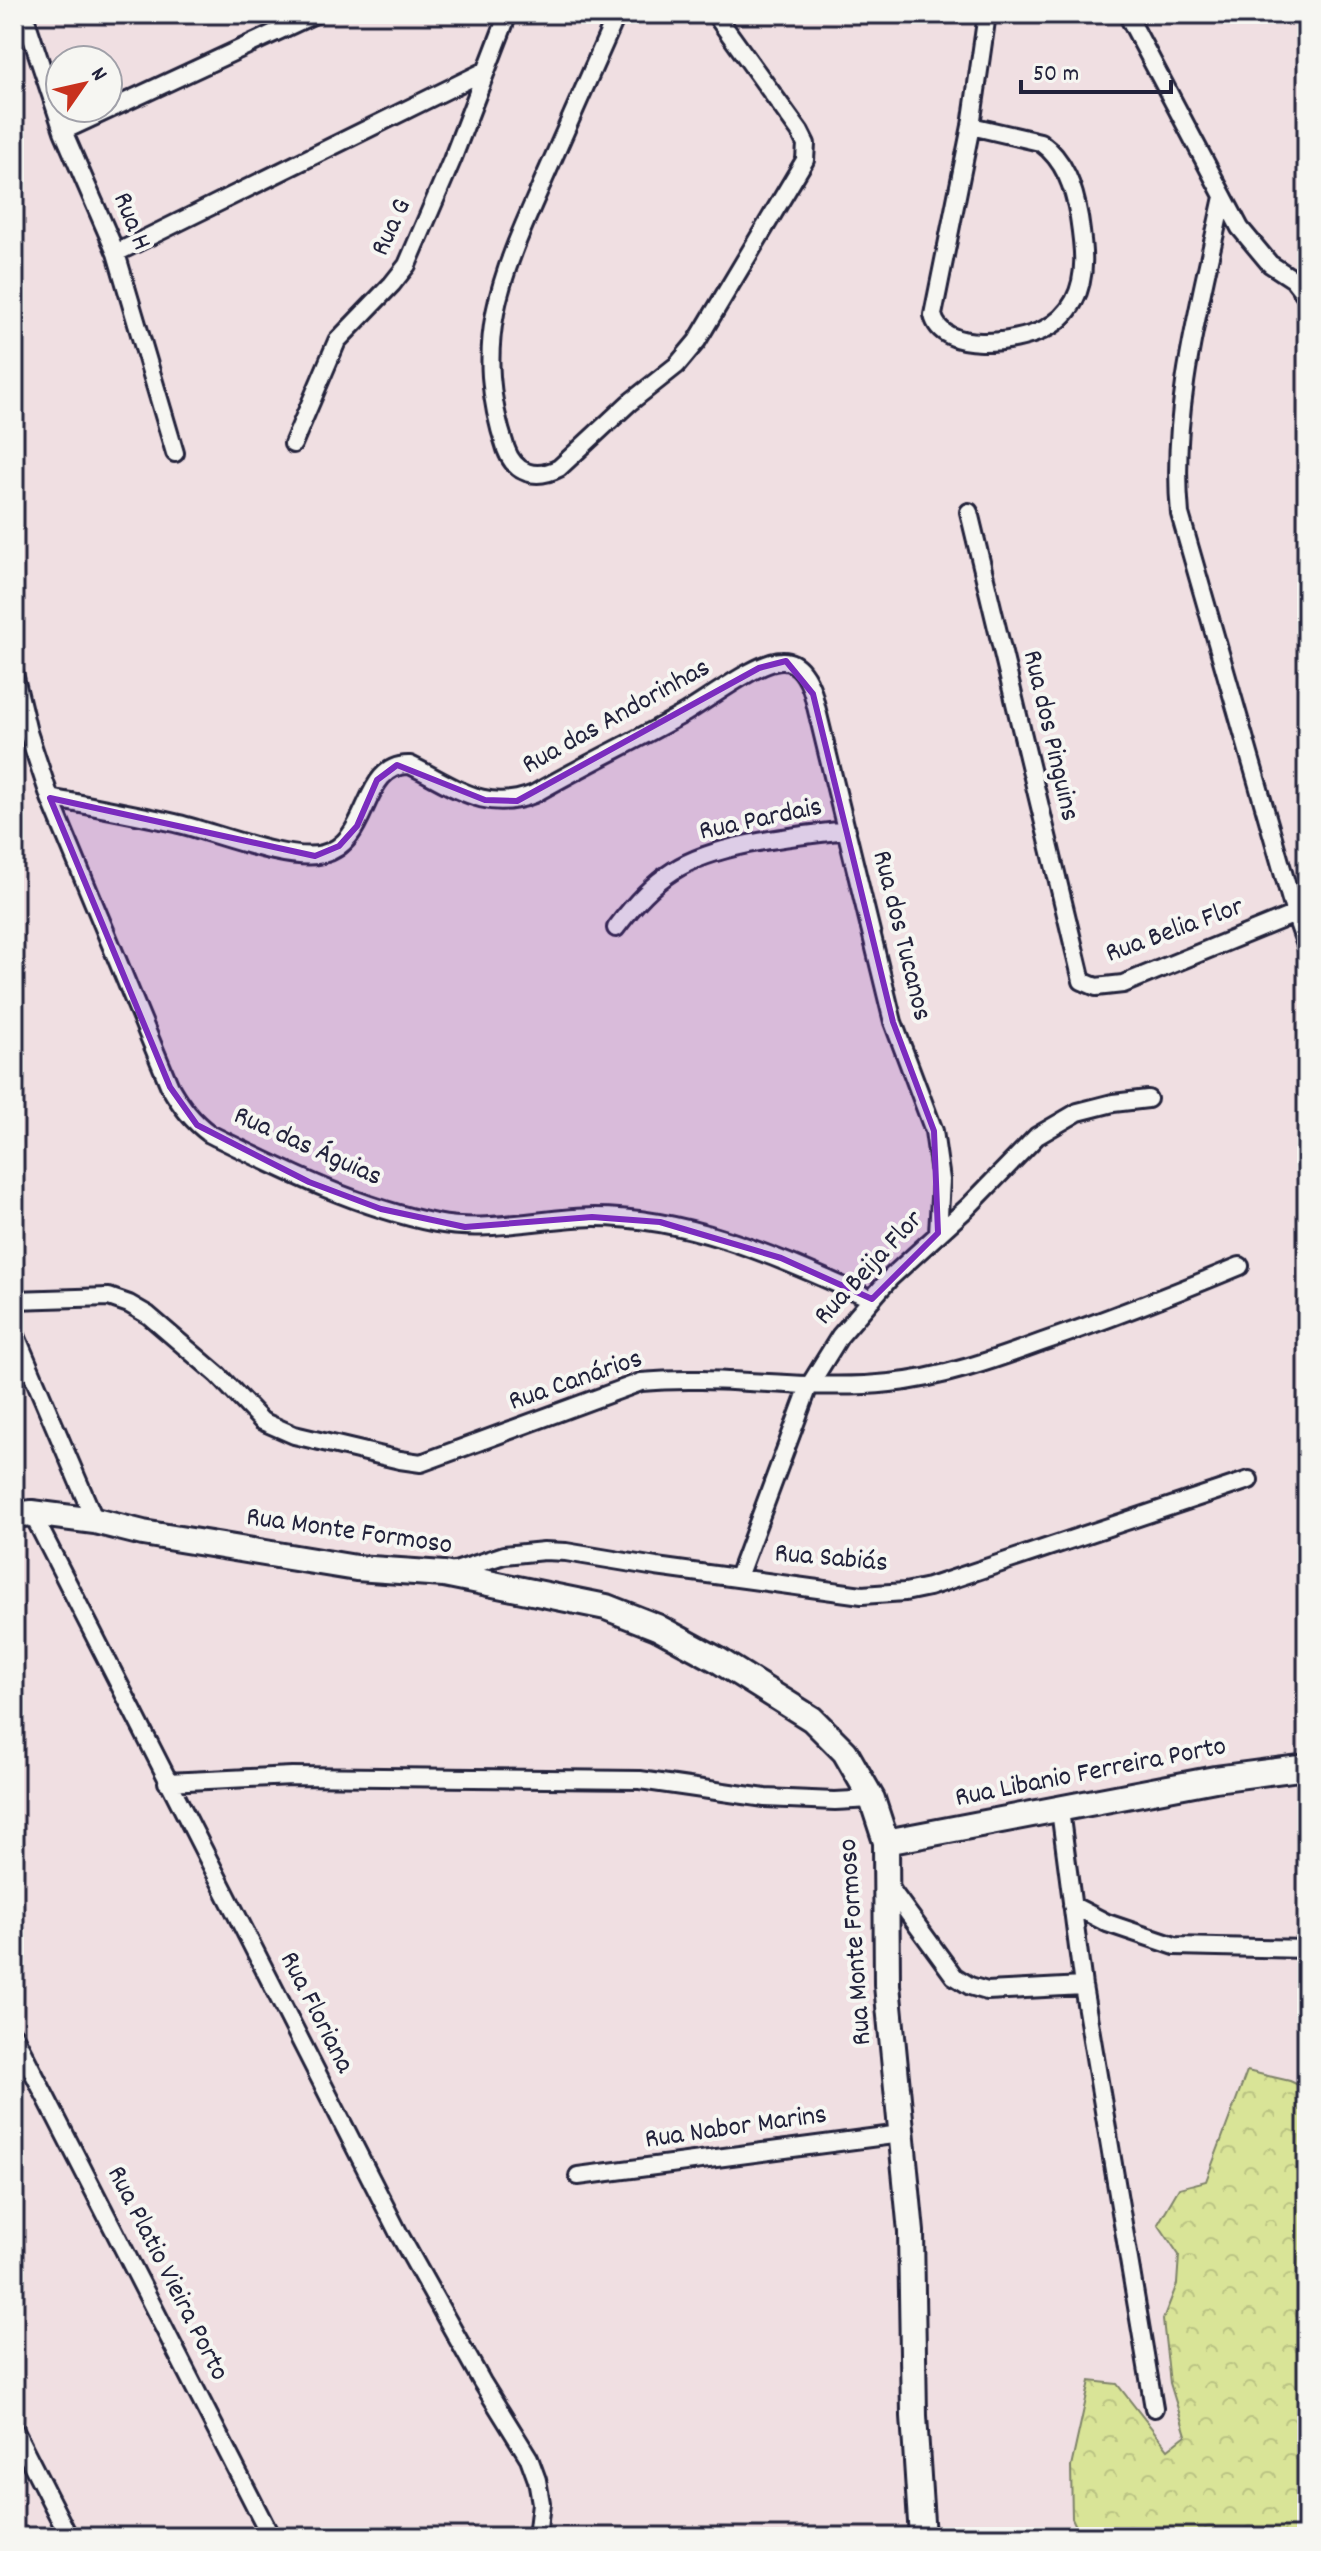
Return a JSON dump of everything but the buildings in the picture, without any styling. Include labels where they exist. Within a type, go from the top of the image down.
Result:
[{"type":"street","name":"Rua H","points":[[24,14],[63,131],[116,253],[175,453]]},
{"type":"street","points":[[63,131],[315,14]]},
{"type":"street","name":"Rua G","points":[[293,444],[337,341],[407,265],[452,160],[508,14]]},
{"type":"street","points":[[617,14],[507,263],[495,307],[489,359],[497,421],[509,456],[528,475],[539,475],[559,468],[687,354],[805,160],[806,144],[800,132],[715,14]]},
{"type":"street","points":[[971,126],[1040,142],[1058,158],[1076,202],[1084,252],[1076,298],[1060,319],[1025,338],[959,340],[935,324],[935,301],[971,126],[987,14]]},
{"type":"street","points":[[1127,14],[1240,228],[1270,264],[1293,279],[1307,297]]},
{"type":"street","points":[[116,253],[485,71]]},
{"type":"street","points":[[1223,197],[1185,390],[1177,482],[1180,514],[1307,948]]},
{"type":"street","name":"Rua dos Pinguins","points":[[969,512],[1079,972]]},
{"type":"street","name":"Rua das Andorinhas","points":[[50,798],[177,823],[274,851],[315,856],[339,846],[357,826],[377,780],[397,765],[410,765],[485,800],[502,803],[517,801],[687,712],[759,668],[786,661]]},
{"type":"street","name":"Rua dos Tucanos","points":[[786,661],[797,667],[811,686],[893,1022],[930,1117],[941,1180],[938,1233]]},
{"type":"street","name":"Rua das Águias","points":[[14,673],[28,732],[50,798],[170,1087],[197,1125],[309,1182],[381,1209],[465,1227],[592,1217],[660,1222],[781,1258],[872,1299]]},
{"type":"street","name":"Rua Pardais","points":[[616,928],[654,887],[683,865],[767,841],[847,830]]},
{"type":"street","points":[[1295,914],[1307,896]]},
{"type":"street","name":"Rua Belia Flor","points":[[1079,972],[1082,981],[1096,987],[1123,984],[1295,914]]},
{"type":"street","name":"Rua Beija Flor","points":[[738,1577],[809,1386],[832,1346],[890,1278],[968,1207],[1023,1149],[1058,1122],[1078,1112],[1113,1103],[1148,1099]]},
{"type":"street","name":"Rua Canários","points":[[14,1300],[109,1297],[129,1304],[148,1315],[218,1375],[262,1421],[329,1445],[421,1463],[641,1382],[667,1380],[809,1386],[891,1383],[957,1370],[1129,1312],[1240,1266]]},
{"type":"street","points":[[14,1331],[95,1521]]},
{"type":"street","name":"Rua Sabiás","points":[[444,1574],[504,1555],[544,1551],[862,1595],[905,1592],[929,1587],[1249,1480]]},
{"type":"street","name":"Rua Monte Formoso","points":[[23,1514],[95,1521],[143,1533],[356,1568],[444,1574],[606,1607],[657,1627],[718,1660],[812,1719],[845,1752],[872,1799],[886,1842],[887,1985],[911,2232],[914,2416],[922,2537]]},
{"type":"street","name":"Rua Floriana","points":[[23,1514],[167,1782],[399,2234],[474,2370],[529,2458],[541,2503],[537,2537]]},
{"type":"street","name":"Rua Libanio Ferreira Porto","points":[[886,1842],[1215,1779],[1307,1767]]},
{"type":"street","points":[[167,1782],[292,1776],[640,1780],[765,1798],[872,1799]]},
{"type":"street","points":[[1060,1810],[1083,1986],[1154,2408]]},
{"type":"street","points":[[886,1883],[954,1976],[970,1986],[987,1991],[1083,1986]]},
{"type":"street","points":[[1072,1905],[1107,1923],[1175,1946],[1307,1949]]},
{"type":"street","name":"Rua Platio Vieira Porto","points":[[14,2035],[271,2537]]},
{"type":"street","name":"Rua Nabor Marins","points":[[578,2176],[901,2134]]},
{"type":"street","points":[[14,2429],[69,2537]]},
{"type":"highlighted area","points":[[786,661],[813,694],[893,1022],[934,1131],[938,1233],[872,1299],[781,1258],[660,1222],[592,1217],[465,1227],[381,1209],[309,1182],[197,1125],[170,1087],[50,798],[315,856],[339,846],[357,826],[377,780],[397,765],[485,800],[517,801],[759,668]]},
{"type":"green space","points":[[1247,2071],[1290,2081],[1307,2089],[1307,2537],[1081,2537],[1072,2518],[1071,2467],[1090,2381],[1117,2384],[1168,2449],[1186,2435],[1170,2383],[1163,2320],[1177,2284],[1179,2255],[1158,2224],[1179,2188],[1206,2181]]}]
